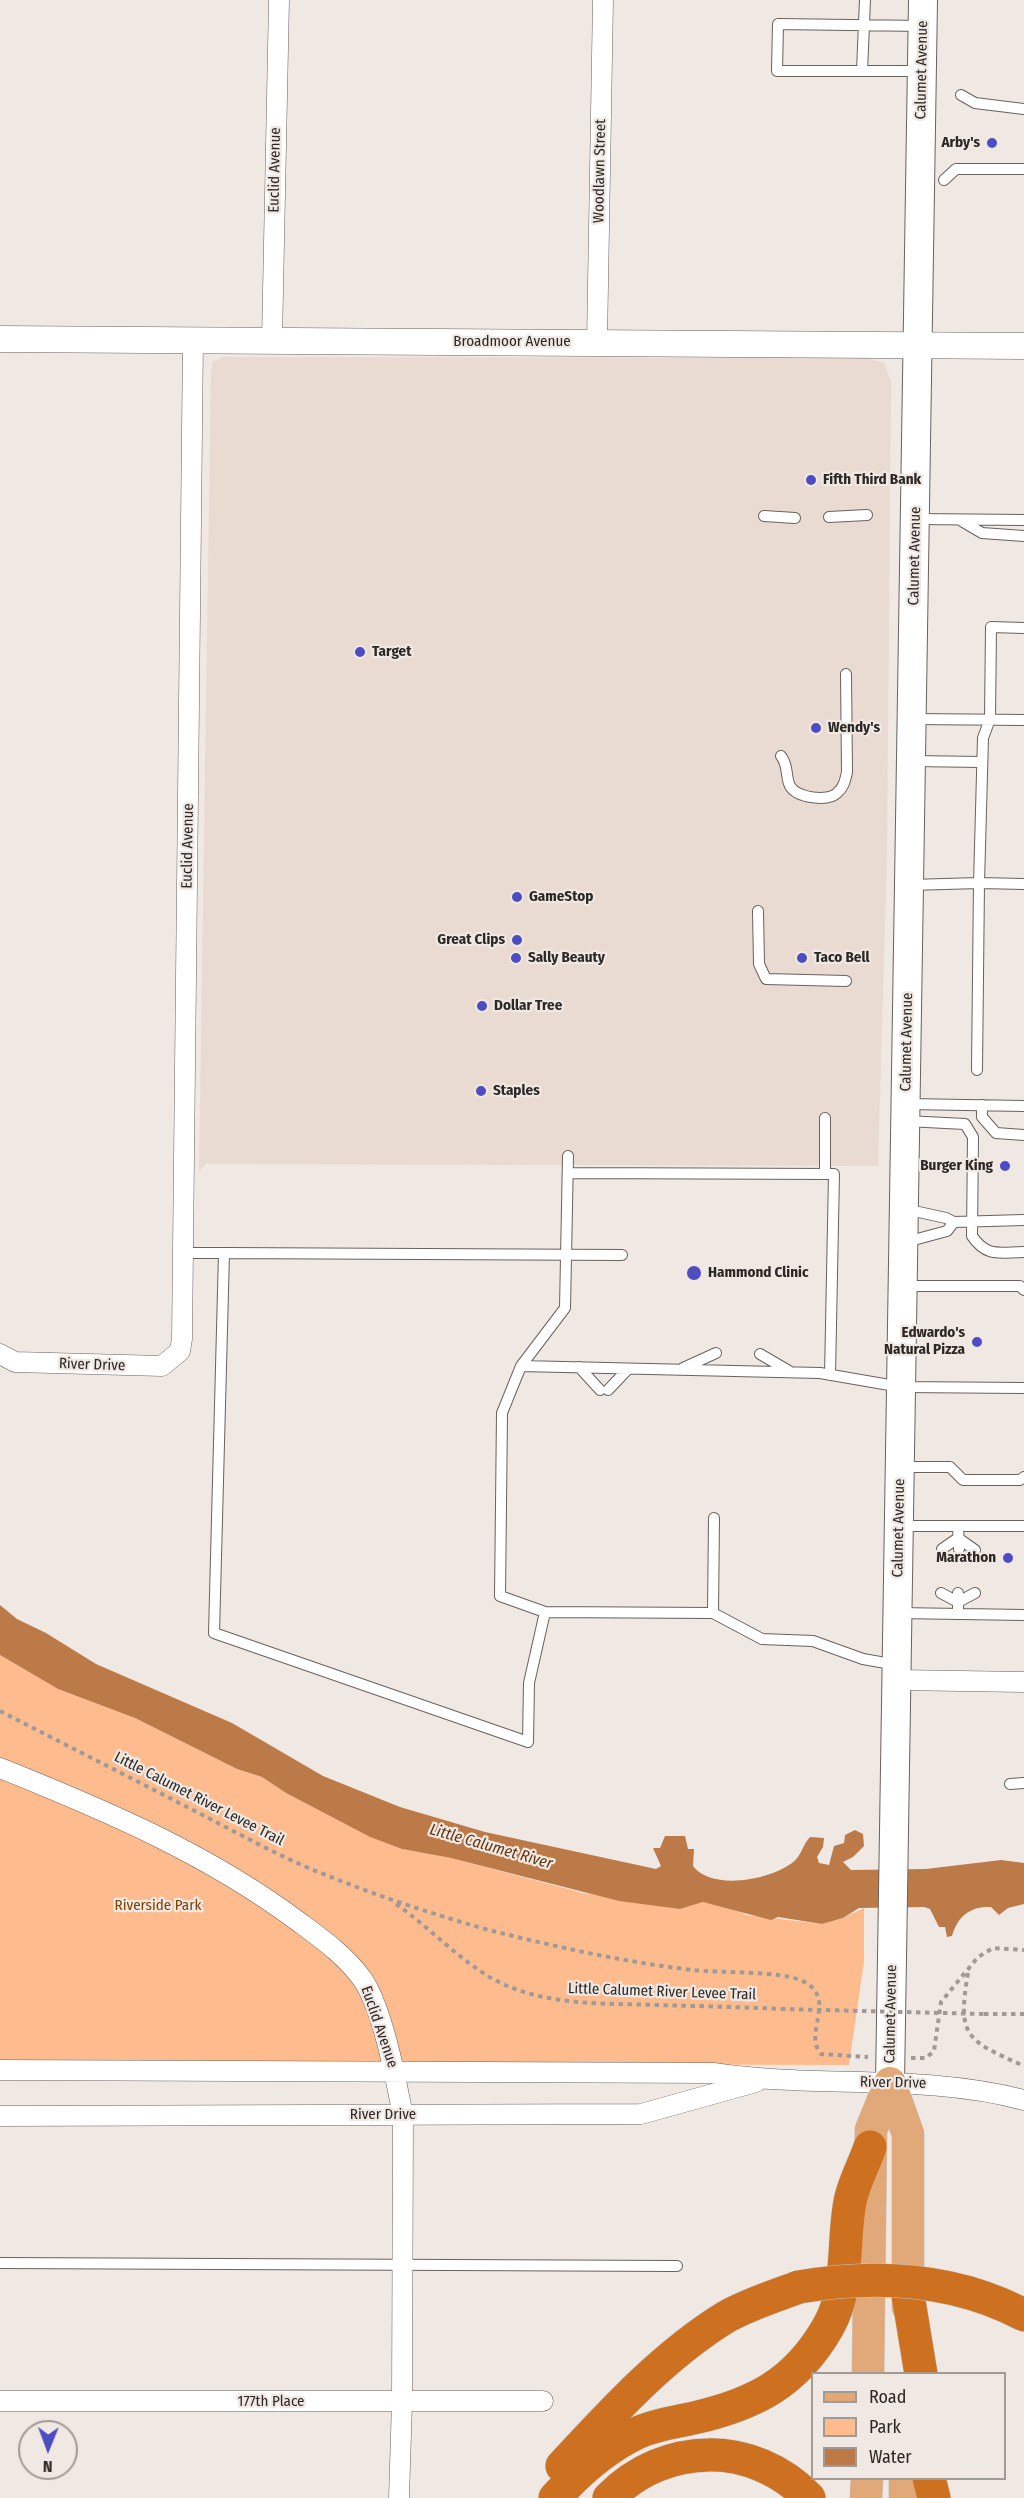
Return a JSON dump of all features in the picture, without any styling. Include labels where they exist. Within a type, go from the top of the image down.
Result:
[{"type":"highway","points":[[555,2498],[572,2479],[599,2457],[638,2432],[733,2409],[776,2387],[805,2360],[829,2325],[839,2299],[847,2252],[850,2202],[870,2147]]},
{"type":"highway","points":[[534,2498],[597,2428],[689,2342],[728,2316],[799,2287],[860,2280],[919,2282],[972,2293],[1024,2315]]},
{"type":"highway","points":[[908,2295],[921,2372]]},
{"type":"highway","points":[[609,2498],[634,2476],[655,2465],[676,2458],[708,2454],[737,2457],[769,2468],[785,2477],[809,2498]]},
{"type":"highway","points":[[930,2480],[934,2498]]},
{"type":"main road","name":"Calumet Avenue","points":[[907,2372],[908,2134],[890,2083],[923,13]]},
{"type":"main road","name":"Calumet Avenue","points":[[868,2372],[871,2130],[890,2083]]},
{"type":"main road","points":[[867,2480],[867,2498]]},
{"type":"main road","points":[[905,2480],[905,2498]]},
{"type":"street","name":"Euclid Avenue","points":[[272,340],[279,0]]},
{"type":"street","name":"Woodlawn Street","points":[[597,342],[603,0]]},
{"type":"street","name":"Broadmoor Avenue","points":[[0,339],[918,343],[1024,346]]},
{"type":"street","name":"Euclid Avenue","points":[[180,1351],[193,340]]},
{"type":"street","name":"River Drive","points":[[0,1354],[15,1362],[140,1367],[162,1366],[180,1351]]},
{"type":"street","points":[[897,1672],[1024,1682]]},
{"type":"street","name":"Euclid Avenue","points":[[0,1768],[108,1812],[205,1861],[275,1904],[335,1949],[363,1981],[394,2070],[403,2115],[402,2402],[399,2498]]},
{"type":"street","name":"River Drive","points":[[0,2070],[713,2073],[761,2080],[951,2085],[1024,2100]]},
{"type":"street","name":"River Drive","points":[[0,2116],[641,2114],[761,2080]]},
{"type":"street","name":"177th Place","points":[[0,2401],[543,2401]]},
{"type":"lane","points":[[862,71],[865,0]]},
{"type":"lane","points":[[922,71],[777,71],[778,24],[864,25],[923,13]]},
{"type":"lane","points":[[961,95],[975,104],[1024,109]]},
{"type":"lane","points":[[944,180],[956,169],[1024,169]]},
{"type":"lane","points":[[829,517],[867,515]]},
{"type":"lane","points":[[765,516],[795,518]]},
{"type":"lane","points":[[916,519],[1024,520]]},
{"type":"lane","points":[[959,519],[982,533],[1024,536]]},
{"type":"lane","points":[[978,1070],[982,738],[990,719],[991,627],[1024,628]]},
{"type":"lane","points":[[781,756],[786,762],[790,785],[797,793],[823,798],[835,795],[843,786],[847,772],[846,674]]},
{"type":"lane","points":[[912,719],[1024,720]]},
{"type":"lane","points":[[912,761],[982,762]]},
{"type":"lane","points":[[910,885],[1024,884]]},
{"type":"lane","points":[[758,911],[759,964],[766,979],[846,981]]},
{"type":"lane","points":[[982,1105],[982,1117],[996,1133],[1024,1135]]},
{"type":"lane","points":[[906,1113],[982,1105],[1024,1106]]},
{"type":"lane","points":[[906,1113],[965,1124],[971,1129],[973,1137],[972,1236],[980,1247],[988,1252],[1024,1251]]},
{"type":"lane","points":[[825,1118],[825,1174]]},
{"type":"lane","points":[[568,1156],[565,1308],[521,1366],[502,1413],[500,1596],[545,1612],[713,1613],[762,1638],[813,1641],[897,1672]]},
{"type":"lane","points":[[568,1173],[834,1174],[831,1375]]},
{"type":"lane","points":[[904,1209],[946,1218],[954,1222],[1024,1220]]},
{"type":"lane","points":[[904,1242],[947,1231],[954,1222]]},
{"type":"lane","points":[[183,1253],[622,1255]]},
{"type":"lane","points":[[224,1253],[214,1634],[528,1742],[529,1683],[545,1612]]},
{"type":"lane","points":[[903,1286],[1020,1286],[1024,1290]]},
{"type":"lane","points":[[678,1370],[716,1353]]},
{"type":"lane","points":[[760,1354],[792,1372]]},
{"type":"lane","points":[[521,1366],[792,1372],[831,1375],[902,1387],[1024,1388]]},
{"type":"lane","points":[[579,1367],[604,1390],[628,1369]]},
{"type":"lane","points":[[900,1467],[950,1467],[963,1480],[1020,1480],[1024,1477]]},
{"type":"lane","points":[[713,1613],[714,1518]]},
{"type":"lane","points":[[899,1526],[1024,1526]]},
{"type":"lane","points":[[958,1526],[959,1543]]},
{"type":"lane","points":[[942,1549],[959,1543],[975,1550]]},
{"type":"lane","points":[[941,1593],[958,1598],[975,1593]]},
{"type":"lane","points":[[958,1598],[958,1614]]},
{"type":"lane","points":[[898,1613],[1024,1615]]},
{"type":"lane","points":[[1010,1784],[1024,1783]]},
{"type":"lane","points":[[0,2263],[677,2266]]},
{"type":"path","name":"Little Calumet River Levee Trail","points":[[0,1711],[288,1858],[390,1900],[491,1930],[578,1951],[690,1970],[800,1979],[818,1996],[820,2006],[816,2049],[821,2054],[844,2056]]},
{"type":"path","name":"Little Calumet River Levee Trail","points":[[390,1900],[425,1925],[472,1965],[494,1979],[522,1991],[565,2002],[1024,2014]]},
{"type":"path","points":[[926,2058],[934,2051],[941,2002],[968,1972],[978,1957],[993,1948],[1024,1950]]},
{"type":"path","points":[[968,1972],[962,2009],[964,2026],[973,2037],[993,2052],[1024,2066]]},
{"type":"shaded area","points":[[223,357],[867,358],[884,363],[891,382],[887,854],[878,1166],[206,1164],[199,1172],[211,370],[213,362]]},
{"type":"green space","name":"Riverside Park","points":[[0,1655],[58,1689],[135,1718],[237,1769],[262,1777],[286,1793],[370,1837],[402,1849],[451,1858],[583,1893],[680,1909],[703,1902],[733,1908],[746,1915],[822,1924],[843,1918],[864,1908],[864,1961],[849,2065],[0,2063]]},
{"type":"water","name":"Little Calumet River","points":[[0,1605],[17,1619],[46,1633],[96,1664],[232,1723],[323,1776],[400,1807],[485,1832],[656,1869],[661,1866],[653,1848],[660,1848],[665,1836],[685,1836],[688,1849],[694,1849],[693,1866],[702,1874],[727,1881],[756,1878],[782,1869],[795,1860],[810,1837],[824,1838],[823,1847],[817,1857],[819,1863],[829,1865],[834,1846],[844,1843],[845,1835],[855,1830],[863,1834],[864,1846],[853,1857],[843,1862],[851,1870],[926,1869],[1001,1860],[1024,1863],[1024,1904],[1008,1908],[999,1915],[991,1907],[971,1910],[961,1918],[952,1936],[947,1937],[945,1927],[939,1927],[930,1909],[924,1907],[859,1908],[843,1918],[822,1924],[778,1917],[771,1920],[703,1902],[680,1909],[619,1901],[451,1858],[402,1849],[370,1837],[286,1793],[262,1777],[237,1769],[135,1718],[58,1689],[0,1655]]},
{"type":"place","name":"Arby's","points":[[992,143]]},
{"type":"place","name":"Fifth Third Bank","points":[[811,480]]},
{"type":"place","name":"Target","points":[[360,652]]},
{"type":"place","name":"Wendy's","points":[[816,728]]},
{"type":"place","name":"GameStop","points":[[517,897]]},
{"type":"place","name":"Great Clips","points":[[517,940]]},
{"type":"place","name":"Sally Beauty","points":[[516,958]]},
{"type":"place","name":"Taco Bell","points":[[802,958]]},
{"type":"place","name":"Dollar Tree","points":[[482,1006]]},
{"type":"place","name":"Staples","points":[[481,1091]]},
{"type":"place","name":"Burger King","points":[[1005,1166]]},
{"type":"place","name":"Hammond Clinic","points":[[694,1273]]},
{"type":"place","name":"Edwardo's Natural Pizza","points":[[977,1342]]},
{"type":"place","name":"Marathon","points":[[1008,1558]]}]
